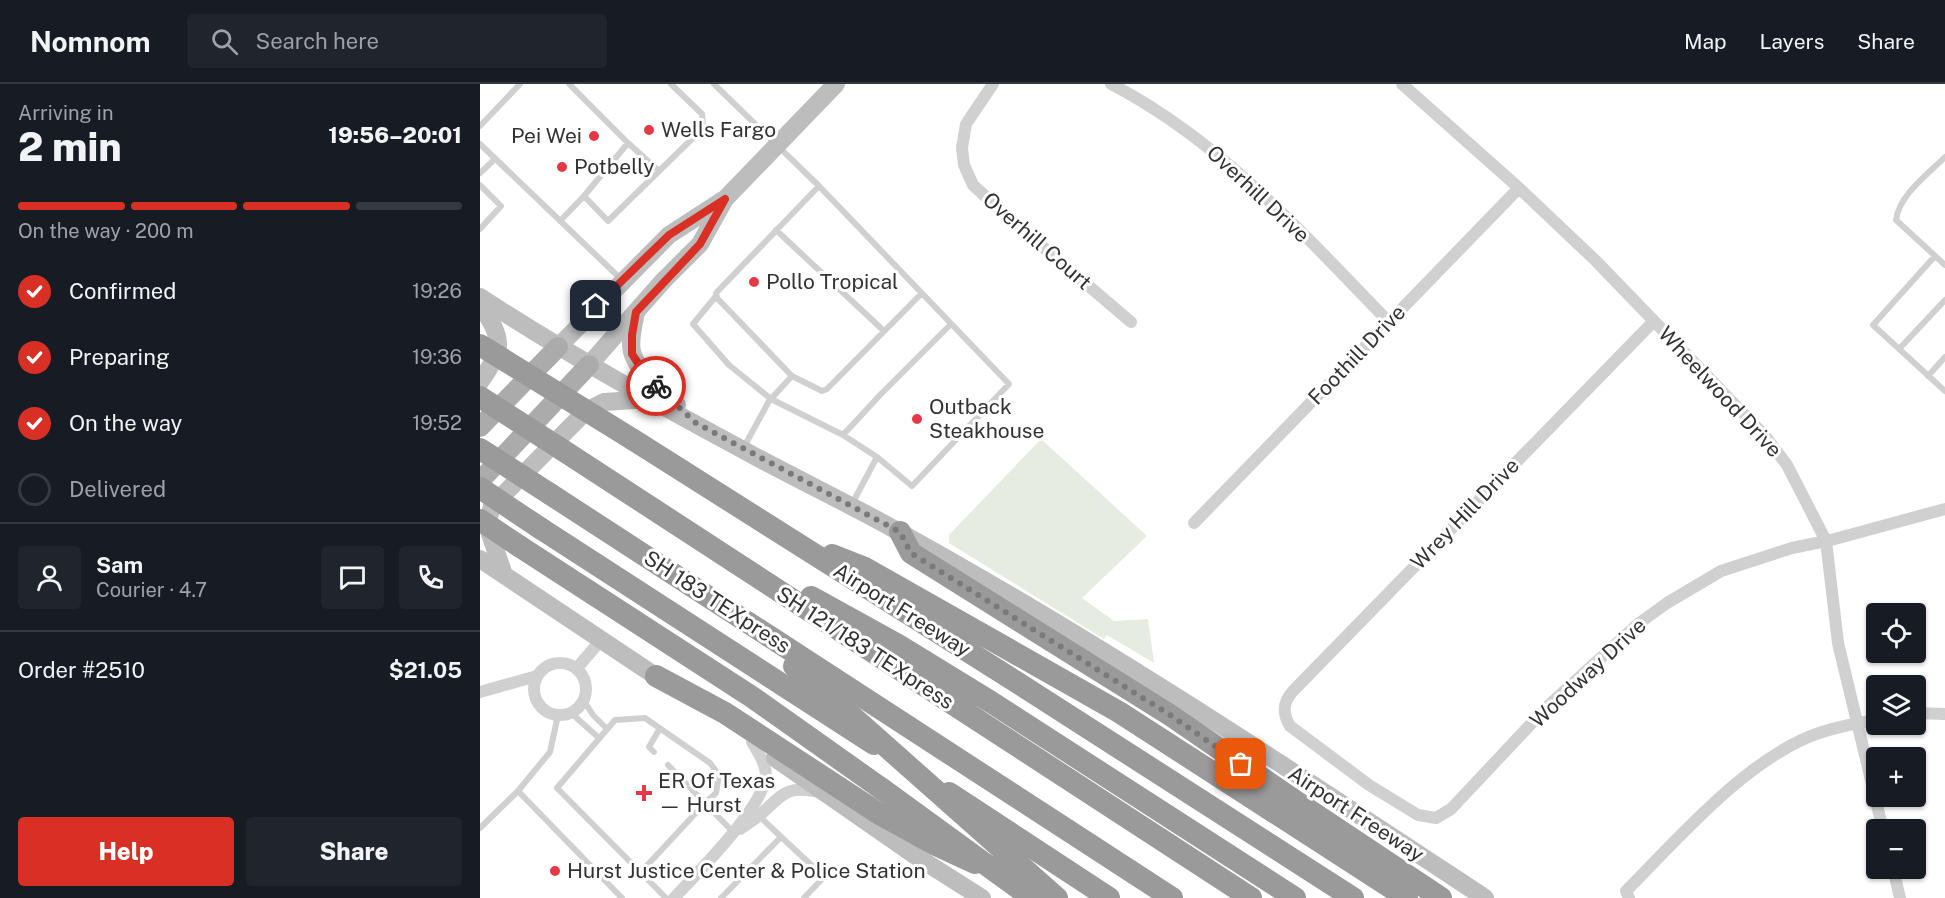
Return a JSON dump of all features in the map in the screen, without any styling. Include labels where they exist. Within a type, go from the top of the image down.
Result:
[{"type":"highway","name":"Airport Freeway","points":[[480,345],[797,542],[856,582],[1353,898]]},
{"type":"highway","name":"SH 121/183 TEXpress","points":[[480,397],[1251,898]]},
{"type":"highway","name":"SH 183 TEXpress","points":[[480,449],[883,710]]},
{"type":"highway","points":[[480,488],[1108,898]]},
{"type":"highway","points":[[480,520],[762,704],[1032,898]]},
{"type":"highway","points":[[900,532],[911,553],[1170,715],[1441,898]]},
{"type":"highway","points":[[797,542],[865,568],[1070,683],[1119,712],[1407,898]]},
{"type":"highway","points":[[736,564],[821,602],[898,645],[991,702],[1294,898]]},
{"type":"highway","points":[[717,602],[836,702],[1057,898]]},
{"type":"highway","points":[[656,676],[725,713],[878,813],[936,845],[1049,898]]},
{"type":"highway","name":"SH 121/183 TEXpress","points":[[883,710],[1172,898]]},
{"type":"main road","points":[[480,427],[622,280],[669,235],[725,199],[836,84]]},
{"type":"main road","points":[[480,481],[700,244],[725,199]]},
{"type":"main road","name":"Airport Freeway","points":[[480,297],[589,365],[900,532],[1114,657],[1485,898]]},
{"type":"main road","points":[[480,303],[497,332],[498,347],[494,361],[480,382]]},
{"type":"main road","points":[[636,312],[632,335],[632,354],[647,377],[696,423]]},
{"type":"main road","points":[[504,575],[487,525],[492,506],[586,411],[604,402],[651,399]]},
{"type":"main road","points":[[480,559],[982,898]]},
{"type":"street","name":"Overhill Court","points":[[993,84],[966,124],[962,148],[964,165],[974,185],[1010,219],[1131,322]]},
{"type":"street","name":"Overhill Drive","points":[[1111,84],[1132,95],[1197,138],[1264,195],[1389,322]]},
{"type":"street","name":"Wheelwood Drive","points":[[1402,84],[1519,188],[1596,261],[1765,436],[1787,465],[1826,541],[1838,643],[1880,819]]},
{"type":"street","name":"Foothill Drive","points":[[1194,523],[1519,188]]},
{"type":"street","name":"Wrey Hill Drive","points":[[1284,711],[1287,697],[1654,321]]},
{"type":"street","name":"Woodway Drive","points":[[1284,711],[1286,719],[1296,731],[1369,785],[1418,815],[1436,818],[1452,809],[1548,706],[1638,624],[1667,603],[1720,572],[1792,548],[1945,509]]},
{"type":"street","points":[[577,668],[601,639]]},
{"type":"street","points":[[560,662],[577,668],[587,687],[584,701],[571,713],[558,715],[542,708],[534,692],[537,675],[543,668],[560,662]]},
{"type":"street","points":[[480,692],[537,675]]},
{"type":"street","points":[[1926,713],[1945,714]]},
{"type":"street","points":[[1629,898],[1626,891],[1724,793],[1778,754],[1817,734],[1866,722]]},
{"type":"street","points":[[674,898],[734,833],[763,789],[766,774],[761,757],[752,742]]},
{"type":"street","points":[[734,833],[759,816],[780,795],[802,788],[826,794]]},
{"type":"street","points":[[1896,879],[1900,898]]},
{"type":"lane","points":[[480,126],[520,84]]},
{"type":"lane","points":[[569,84],[659,171]]},
{"type":"lane","points":[[584,196],[608,221],[700,131],[703,123],[702,114],[671,84]]},
{"type":"lane","points":[[714,84],[819,186],[1009,384],[912,486],[877,457],[843,435],[771,399],[729,365],[693,324],[716,296],[716,292],[819,186]]},
{"type":"lane","points":[[560,221],[584,196],[628,142]]},
{"type":"lane","points":[[480,144],[622,280]]},
{"type":"lane","points":[[1945,157],[1903,200],[1897,211],[1896,220],[1945,265]]},
{"type":"lane","points":[[480,173],[495,159]]},
{"type":"lane","points":[[480,185],[501,206],[480,229]]},
{"type":"lane","points":[[776,230],[884,331]]},
{"type":"lane","points":[[1935,256],[1873,325],[1945,391]]},
{"type":"lane","points":[[716,296],[792,376],[822,391],[827,389],[921,294]]},
{"type":"lane","points":[[1899,349],[1945,300]]},
{"type":"lane","points":[[843,435],[880,394],[951,324]]},
{"type":"lane","points":[[1928,376],[1945,357]]},
{"type":"lane","points":[[743,449],[771,399],[792,376]]},
{"type":"lane","points":[[851,507],[877,457]]},
{"type":"lane","points":[[584,701],[593,715],[607,729]]},
{"type":"lane","points":[[571,713],[599,738]]},
{"type":"lane","points":[[480,828],[518,791],[550,752],[558,715]]},
{"type":"lane","points":[[640,872],[716,793],[719,775],[710,763],[645,718],[615,720],[557,788],[640,872],[666,898]]},
{"type":"lane","points":[[654,752],[650,747],[660,728]]},
{"type":"lane","points":[[668,765],[734,833]]},
{"type":"lane","points":[[518,791],[622,898]]},
{"type":"lane","points":[[759,816],[824,877],[804,898]]},
{"type":"lane","points":[[721,898],[781,837]]},
{"type":"shaded area","points":[[1041,439],[1147,536],[1082,598],[1114,621],[1148,619],[1154,663],[1107,635],[1104,639],[949,543],[949,535]]},
{"type":"way so far","points":[[656,386],[696,423],[759,459],[900,532],[911,553],[1170,715],[1241,764]]},
{"type":"place","name":"Wells Fargo","points":[[649,130]]},
{"type":"place","name":"Pei Wei","points":[[594,136]]},
{"type":"place","name":"Potbelly","points":[[562,167]]},
{"type":"place","name":"Pollo Tropical","points":[[754,282]]},
{"type":"place","name":"Outback Steakhouse","points":[[917,419]]},
{"type":"place","name":"ER Of Texas — Hurst","points":[[644,793]]},
{"type":"place","name":"Hurst Justice Center & Police Station","points":[[555,871]]},
{"type":"route","points":[[596,306],[669,235],[725,199],[700,244],[636,312],[632,335],[632,354],[656,386]]}]
